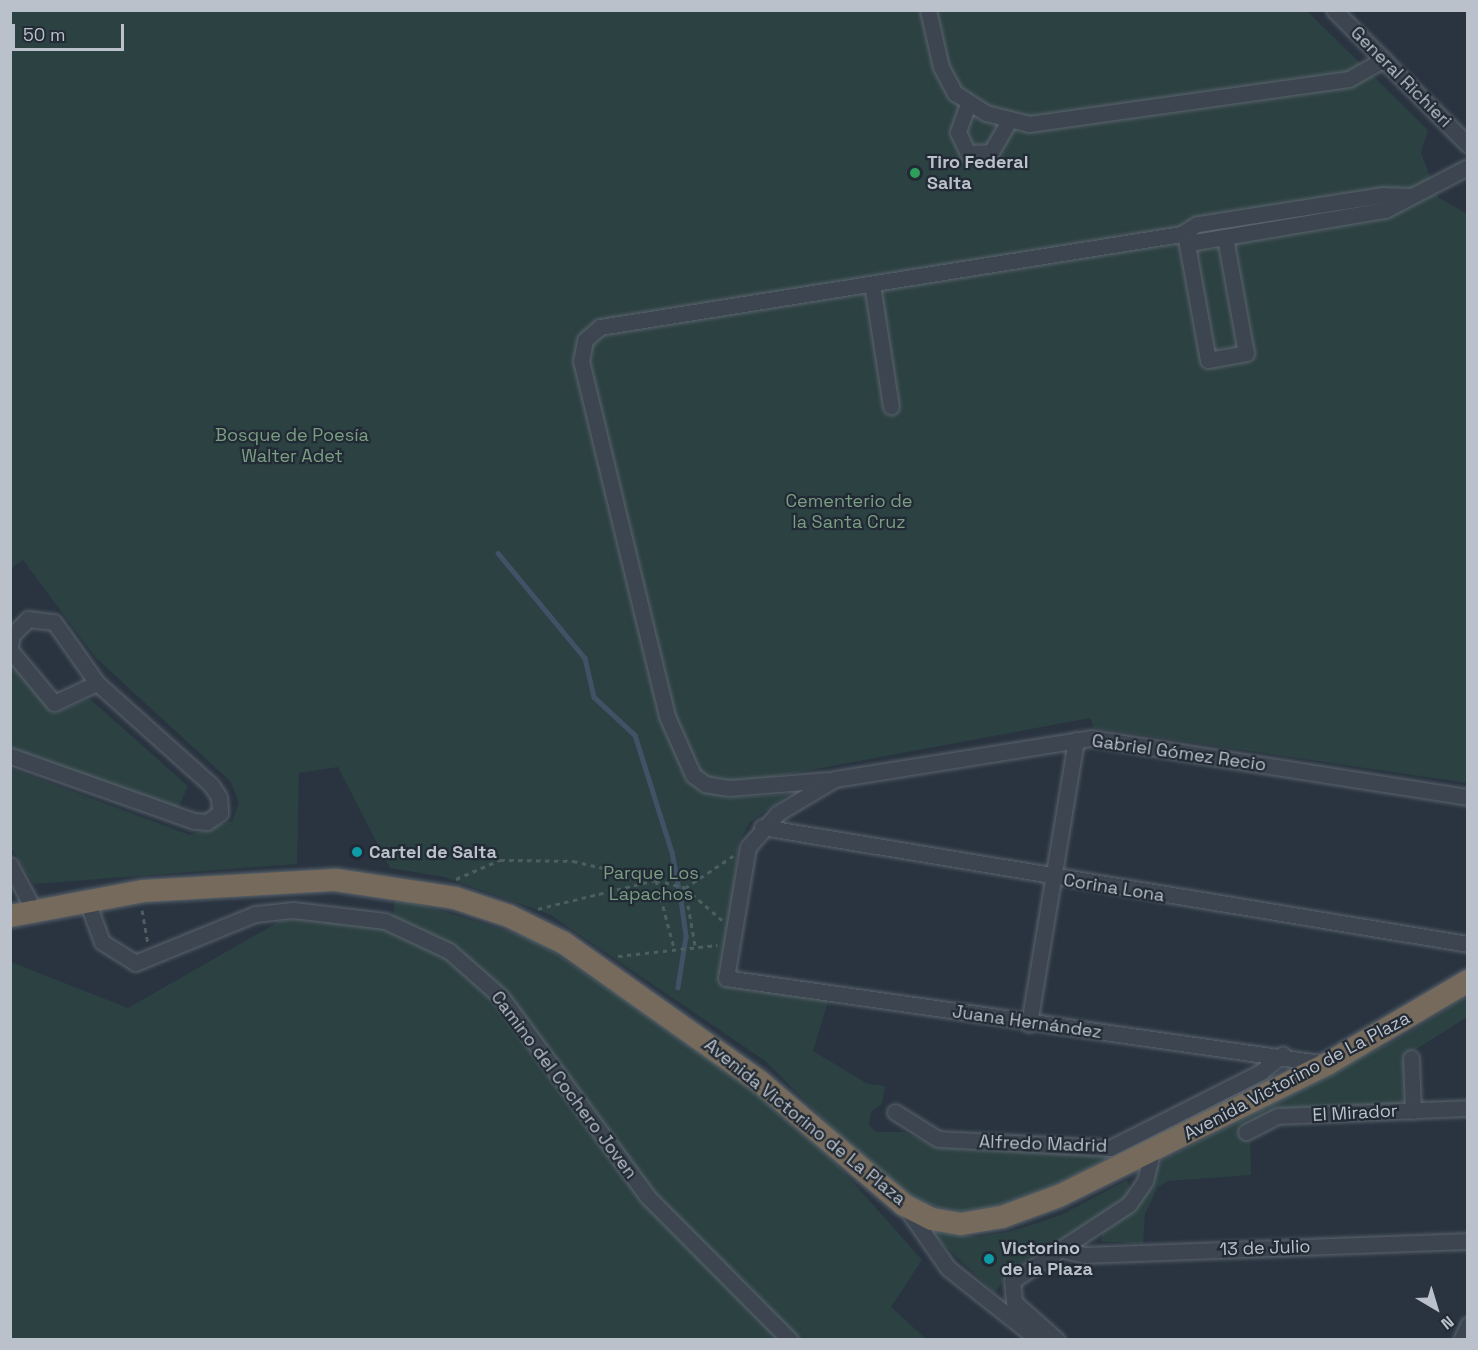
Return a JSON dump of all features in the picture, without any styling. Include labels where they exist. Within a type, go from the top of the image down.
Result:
[{"type":"highway","name":"Avenida Victorino de La Plaza","points":[[87,901],[143,891],[336,880],[438,895],[509,916],[564,944],[710,1043],[904,1205],[932,1219],[961,1224],[1002,1217],[1152,1152],[1327,1064],[1467,981]]},
{"type":"highway","points":[[20,901],[87,901]]},
{"type":"highway","points":[[10,916],[87,901]]},
{"type":"street","points":[[928,10],[946,80],[968,104],[1009,122],[1045,123],[1349,80],[1384,59]]},
{"type":"street","name":"General Richieri","points":[[1334,10],[1467,144]]},
{"type":"street","points":[[968,104],[958,132],[968,153],[992,152],[1009,122]]},
{"type":"street","points":[[835,779],[729,788],[705,784],[693,775],[668,716],[581,350],[591,331],[600,327],[873,284],[1184,237],[1225,237],[1385,210],[1467,167]]},
{"type":"street","points":[[1184,237],[1197,224],[1383,195],[1409,196]]},
{"type":"street","points":[[1184,237],[1208,360],[1246,353],[1225,237]]},
{"type":"street","points":[[873,284],[891,407]]},
{"type":"street","points":[[10,756],[194,821],[215,818],[221,804],[211,785],[97,683],[63,632],[46,617],[28,619],[17,627],[10,649],[54,703],[97,683]]},
{"type":"street","name":"Gabriel Gómez Recio","points":[[762,827],[835,779],[1076,740],[1104,739],[1467,797]]},
{"type":"street","points":[[1029,1024],[1050,878],[1076,740]]},
{"type":"street","points":[[733,939],[748,848],[762,827]]},
{"type":"street","name":"Corina Lona","points":[[762,827],[1050,878],[1467,944]]},
{"type":"street","points":[[10,865],[20,901]]},
{"type":"street","points":[[87,901],[93,924],[112,952],[135,963],[148,961]]},
{"type":"street","name":"Camino del Cochero Joven","points":[[148,961],[237,920],[283,910],[385,921],[449,951],[501,997],[647,1196],[790,1340]]},
{"type":"street","name":"Juana Hernández","points":[[733,939],[726,978],[1029,1024],[1283,1054],[1327,1064]]},
{"type":"street","name":"Alfredo Madrid","points":[[895,1113],[938,1139],[1110,1148],[1261,1072],[1283,1054]]},
{"type":"street","points":[[1410,1058],[1413,1111]]},
{"type":"street","name":"El Mirador","points":[[1246,1132],[1278,1116],[1467,1108]]},
{"type":"street","points":[[1057,1340],[1014,1302],[1009,1291],[1019,1273],[1063,1250],[1129,1204],[1145,1181],[1152,1152]]},
{"type":"street","points":[[904,1205],[948,1268],[1039,1340]]},
{"type":"street","name":"13 de Julio","points":[[1063,1250],[1084,1255],[1467,1241]]},
{"type":"street","points":[[1461,1340],[1467,1325]]},
{"type":"path","points":[[685,888],[748,848]]},
{"type":"path","points":[[438,895],[465,871],[500,860],[573,861],[685,888],[733,939]]},
{"type":"path","points":[[509,916],[656,880]]},
{"type":"path","points":[[656,880],[674,948]]},
{"type":"path","points":[[685,888],[695,945]]},
{"type":"path","points":[[147,915],[148,961]]},
{"type":"path","points":[[612,954],[620,958],[733,939]]},
{"type":"green space","points":[[11,11],[1307,11],[1428,130],[1421,153],[1438,197],[1467,214],[1467,783],[1094,728],[1090,718],[741,783],[723,798],[789,794],[750,822],[739,842],[722,982],[829,999],[813,1051],[868,1084],[885,1086],[882,1104],[871,1112],[869,1125],[876,1132],[904,1132],[932,1145],[1125,1153],[997,1212],[964,1216],[899,1194],[765,1061],[549,914],[444,877],[390,868],[338,767],[299,773],[297,864],[34,884],[11,848],[10,768],[190,835],[232,821],[239,803],[231,782],[95,657],[23,560],[11,568]]},
{"type":"green space","points":[[10,659],[53,713],[90,699],[188,786],[178,809],[11,748]]},
{"type":"green space","points":[[395,897],[532,938],[753,1085],[835,1162],[922,1260],[891,1307],[926,1339],[11,1340],[11,962],[128,1008],[289,916],[393,921]]},
{"type":"green space","points":[[1467,996],[1467,1017],[1404,1057],[1405,1106],[1250,1127],[1251,1175],[1168,1181],[1158,1187],[1145,1214],[1143,1244],[1101,1241],[1103,1229],[1163,1160],[1403,1036]]},
{"type":"green space","points":[[1127,1180],[1131,1192],[1109,1211],[1010,1270],[995,1293],[926,1228],[978,1237],[1012,1231],[1061,1215]]},
{"type":"waterway","points":[[498,553],[585,658],[594,697],[635,735],[672,852],[681,900],[686,937],[678,987]]},
{"type":"place","name":"Tiro Federal Salta","points":[[915,173]]},
{"type":"place","name":"Cartel de Salta","points":[[357,852]]},
{"type":"place","name":"Victorino de la Plaza","points":[[989,1259]]},
{"type":"park label","name":"Bosque de Poesía Walter Adet","points":[[292,446]]},
{"type":"park label","name":"Cementerio de la Santa Cruz","points":[[849,512]]},
{"type":"park label","name":"Parque Los Lapachos","points":[[651,884]]}]
